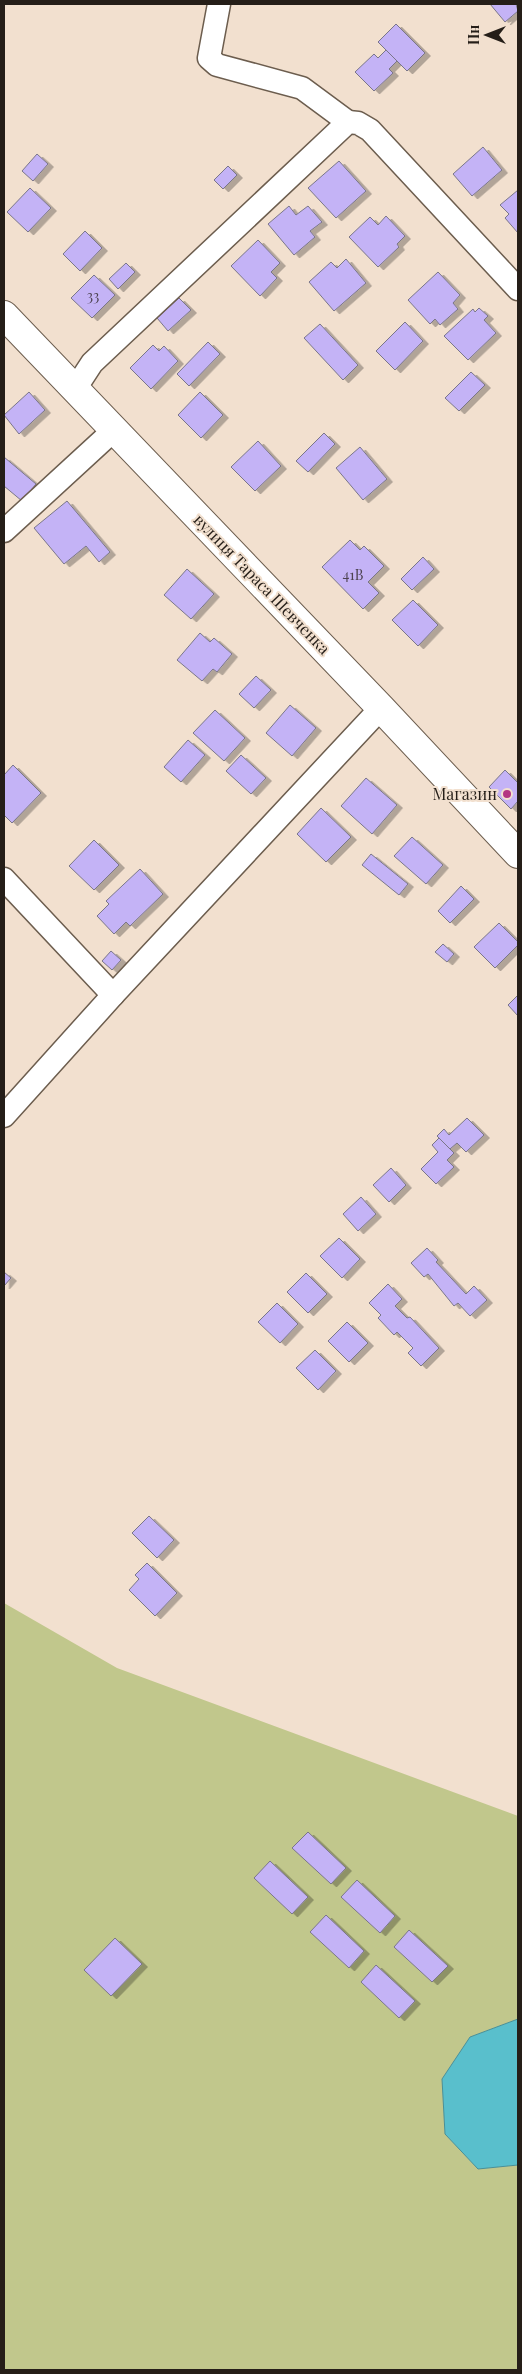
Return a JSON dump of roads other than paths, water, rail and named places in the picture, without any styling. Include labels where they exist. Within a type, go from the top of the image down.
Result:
[{"type":"street","points":[[219,4],[209,58],[217,65],[302,88],[348,122],[358,123],[370,130],[518,289]]},
{"type":"street","points":[[75,389],[92,363],[348,122]]},
{"type":"street","name":"вулиця Тараса Шевченка","points":[[4,315],[381,708],[518,854]]},
{"type":"street","points":[[4,531],[114,430]]},
{"type":"street","points":[[4,1116],[113,995],[381,708]]},
{"type":"street","points":[[4,879],[113,995]]},
{"type":"water","points":[[518,2019],[518,2165],[478,2169],[445,2134],[442,2079],[470,2037]]},
{"type":"place","name":"Магазин","points":[[507,794]]}]
